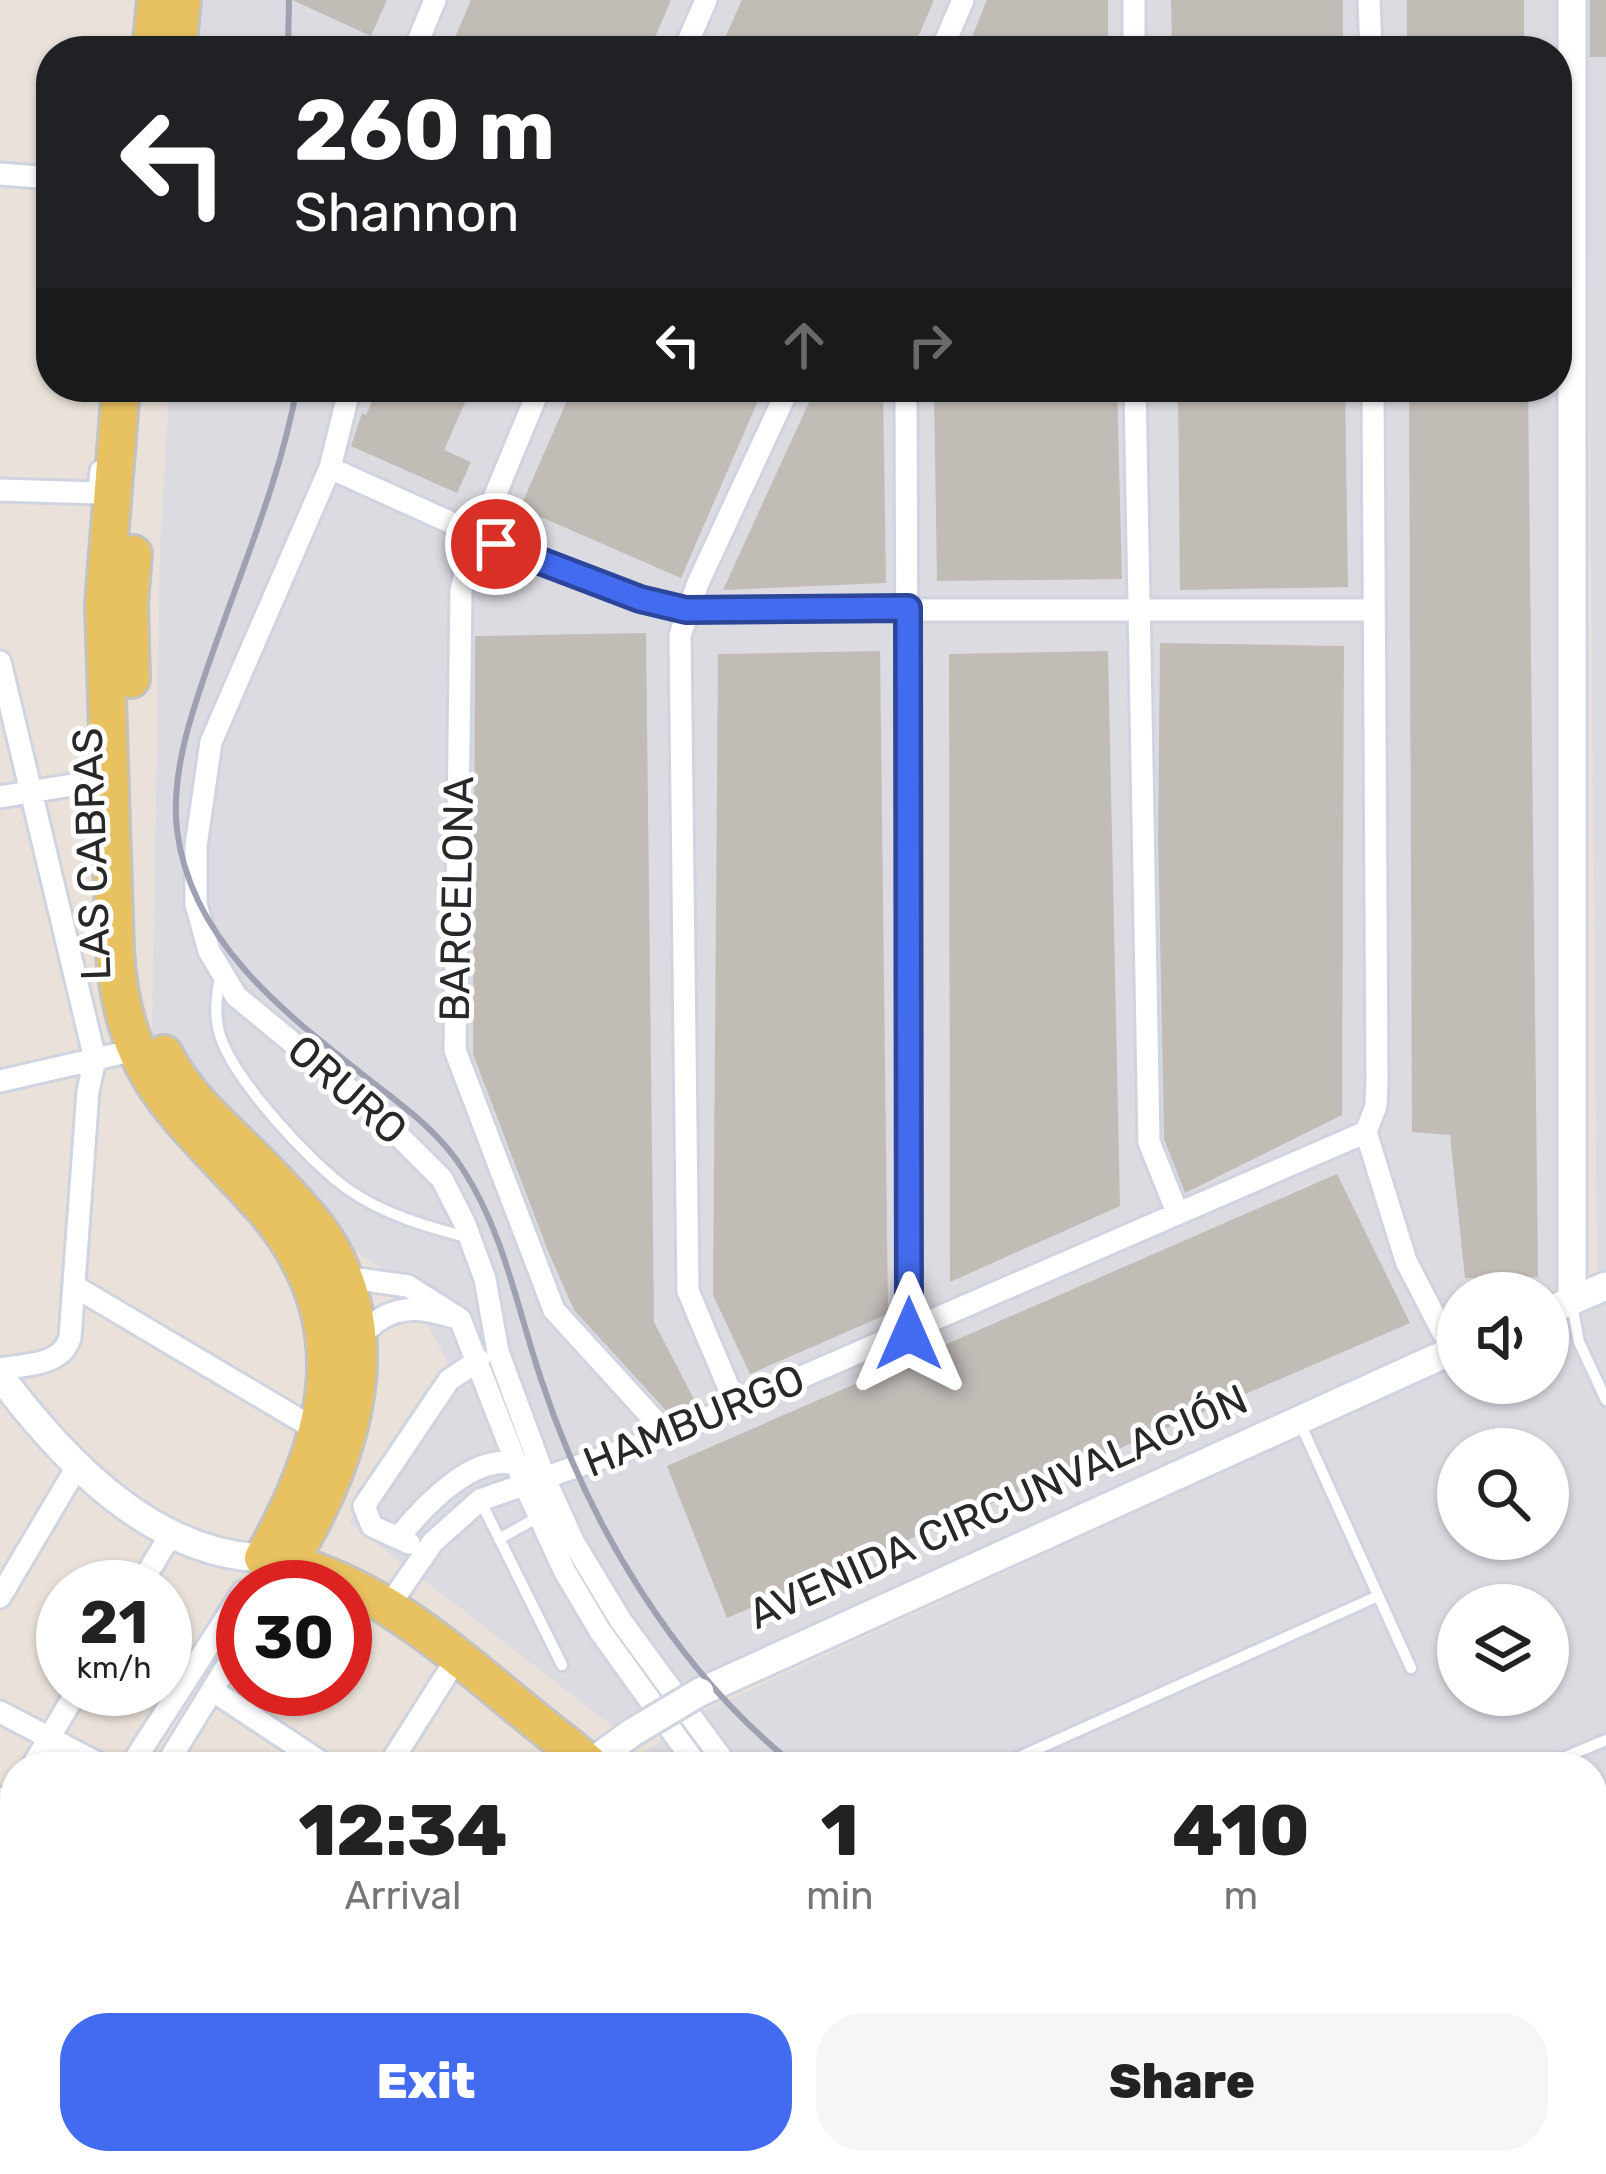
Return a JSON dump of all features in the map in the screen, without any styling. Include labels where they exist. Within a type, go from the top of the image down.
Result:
[{"type":"main road","points":[[152,36],[156,0]]},
{"type":"main road","points":[[178,36],[182,0]]},
{"type":"main road","name":"LAS CABRAS","points":[[120,402],[104,604],[116,976],[135,1050],[172,1113],[276,1224],[302,1267],[319,1314],[326,1385],[320,1432],[270,1560]]},
{"type":"main road","name":"LAS CABRAS","points":[[145,402],[129,602],[137,946],[143,997],[158,1043],[181,1083],[324,1238],[344,1277],[359,1336],[355,1409],[326,1493],[276,1560]]},
{"type":"main road","points":[[372,1604],[387,1608],[606,1752]]},
{"type":"street","points":[[138,36],[142,0]]},
{"type":"street","points":[[420,36],[435,0]]},
{"type":"street","points":[[690,36],[706,0]]},
{"type":"street","points":[[947,36],[963,0]]},
{"type":"street","points":[[1134,0],[1134,36]]},
{"type":"street","points":[[1370,0],[1371,36]]},
{"type":"street","points":[[1572,0],[1572,36]]},
{"type":"street","points":[[0,174],[36,177]]},
{"type":"street","points":[[0,490],[99,493],[107,402]]},
{"type":"street","name":"ORURO","points":[[346,402],[330,468],[211,742],[196,846],[196,904],[209,951],[236,996],[411,1144],[442,1180],[484,1279],[538,1517],[600,1631],[687,1752]]},
{"type":"street","name":"BARCELONA","points":[[533,402],[478,536],[461,591],[455,1050],[554,1310],[668,1436]]},
{"type":"street","points":[[741,1404],[728,1387],[688,1291],[680,635],[686,610],[782,402]]},
{"type":"street","points":[[906,402],[909,1334]]},
{"type":"street","points":[[1135,402],[1148,1142],[1178,1212]]},
{"type":"street","points":[[1373,402],[1377,1082],[1376,1106],[1366,1132],[1406,1261],[1437,1317]]},
{"type":"street","points":[[1560,1272],[1568,402]]},
{"type":"street","points":[[330,468],[478,536],[640,599],[686,610],[1374,610]]},
{"type":"street","points":[[0,662],[94,1059],[66,1351],[58,1358],[0,1372],[78,1465],[122,1504],[229,1560]]},
{"type":"street","points":[[0,797],[72,784]]},
{"type":"street","points":[[0,1081],[135,1050]]},
{"type":"street","name":"HAMBURGO","points":[[387,1608],[426,1551],[455,1519],[528,1475],[668,1436],[1366,1132]]},
{"type":"street","points":[[460,1319],[430,1310],[396,1310],[359,1336],[341,1332],[319,1314],[344,1277],[408,1286],[460,1319],[528,1475]]},
{"type":"street","points":[[74,1286],[320,1432]]},
{"type":"street","points":[[1569,1302],[1606,1286]]},
{"type":"street","name":"AVENIDA CIRCUNVALACIÓN","points":[[610,1752],[700,1692],[1437,1357]]},
{"type":"street","points":[[426,1551],[372,1526],[364,1506],[449,1380],[479,1360]]},
{"type":"street","points":[[0,1598],[78,1465]]},
{"type":"street","points":[[398,1538],[428,1502],[458,1479],[489,1465],[528,1475]]},
{"type":"street","name":"ORURO","points":[[528,1475],[596,1582],[717,1752]]},
{"type":"street","points":[[156,1560],[172,1534]]},
{"type":"street","name":"LAS CABRAS","points":[[140,1752],[216,1644]]},
{"type":"street","points":[[397,1752],[457,1658]]},
{"type":"street","points":[[175,1752],[216,1688]]},
{"type":"street","points":[[214,1692],[305,1752]]},
{"type":"street","points":[[0,1712],[75,1752]]},
{"type":"street","points":[[41,1752],[62,1716]]},
{"type":"lane","points":[[220,973],[219,1034],[253,1090],[297,1145],[350,1191],[411,1222],[470,1238]]},
{"type":"lane","points":[[1569,1322],[1606,1400]]},
{"type":"lane","points":[[1299,1420],[1411,1668]]},
{"type":"lane","points":[[480,1500],[562,1665]]},
{"type":"lane","points":[[500,1539],[538,1517]]},
{"type":"lane","points":[[1031,1752],[1378,1596]]},
{"type":"lane","points":[[1577,1752],[1606,1740]]},
{"type":"shaded area","points":[[190,0],[1563,0],[1563,36],[188,36]]},
{"type":"shaded area","points":[[1586,0],[1606,0],[1606,1271],[1597,1275]]},
{"type":"shaded area","points":[[168,402],[1564,402],[1566,1272],[1437,1272],[1437,1343],[721,1668],[616,1729],[349,1522],[448,1362],[404,1284],[209,1148],[152,1039],[160,554]]},
{"type":"shaded area","points":[[1606,1298],[1606,1752],[645,1752],[702,1712],[1437,1374],[1437,1404],[1569,1404],[1569,1315]]},
{"type":"building","points":[[292,0],[387,0],[371,36]]},
{"type":"building","points":[[471,0],[671,0],[655,36],[455,36]]},
{"type":"building","points":[[742,0],[934,0],[918,36],[726,36]]},
{"type":"building","points":[[987,0],[1108,0],[1108,36],[972,36]]},
{"type":"building","points":[[1171,0],[1343,0],[1343,36],[1172,36]]},
{"type":"building","points":[[1407,0],[1524,0],[1524,36],[1407,36]]},
{"type":"building","points":[[1590,0],[1606,0],[1606,57],[1590,57]]},
{"type":"building","points":[[372,402],[465,402],[444,450],[471,462],[457,493],[351,446],[362,413],[366,415]]},
{"type":"building","points":[[566,402],[757,402],[681,578],[520,508]]},
{"type":"building","points":[[809,402],[883,402],[886,583],[723,590]]},
{"type":"building","points":[[934,402],[1117,402],[1122,579],[937,581]]},
{"type":"building","points":[[1178,402],[1345,402],[1348,587],[1180,590]]},
{"type":"building","points":[[1409,402],[1528,402],[1538,1272],[1464,1272],[1450,1135],[1412,1132]]},
{"type":"building","points":[[646,633],[654,1322],[697,1405],[669,1414],[574,1310],[473,1054],[475,636]]},
{"type":"building","points":[[1160,643],[1344,646],[1342,1115],[1185,1193],[1164,1139]]},
{"type":"building","points":[[880,651],[888,1314],[750,1374],[713,1295],[718,654]]},
{"type":"building","points":[[1108,651],[1120,1206],[950,1282],[949,654]]},
{"type":"building","points":[[1337,1174],[1410,1323],[727,1618],[667,1466]]},
{"type":"railway","points":[[288,36],[289,0]]},
{"type":"railway","points":[[294,402],[272,485],[186,737],[176,807],[186,871],[201,908],[248,973],[307,1030],[420,1121],[462,1168],[499,1244],[561,1434],[611,1541],[675,1641],[713,1687],[780,1752]]},
{"type":"route","points":[[496,544],[640,599],[686,610],[908,608],[909,1334]]}]
